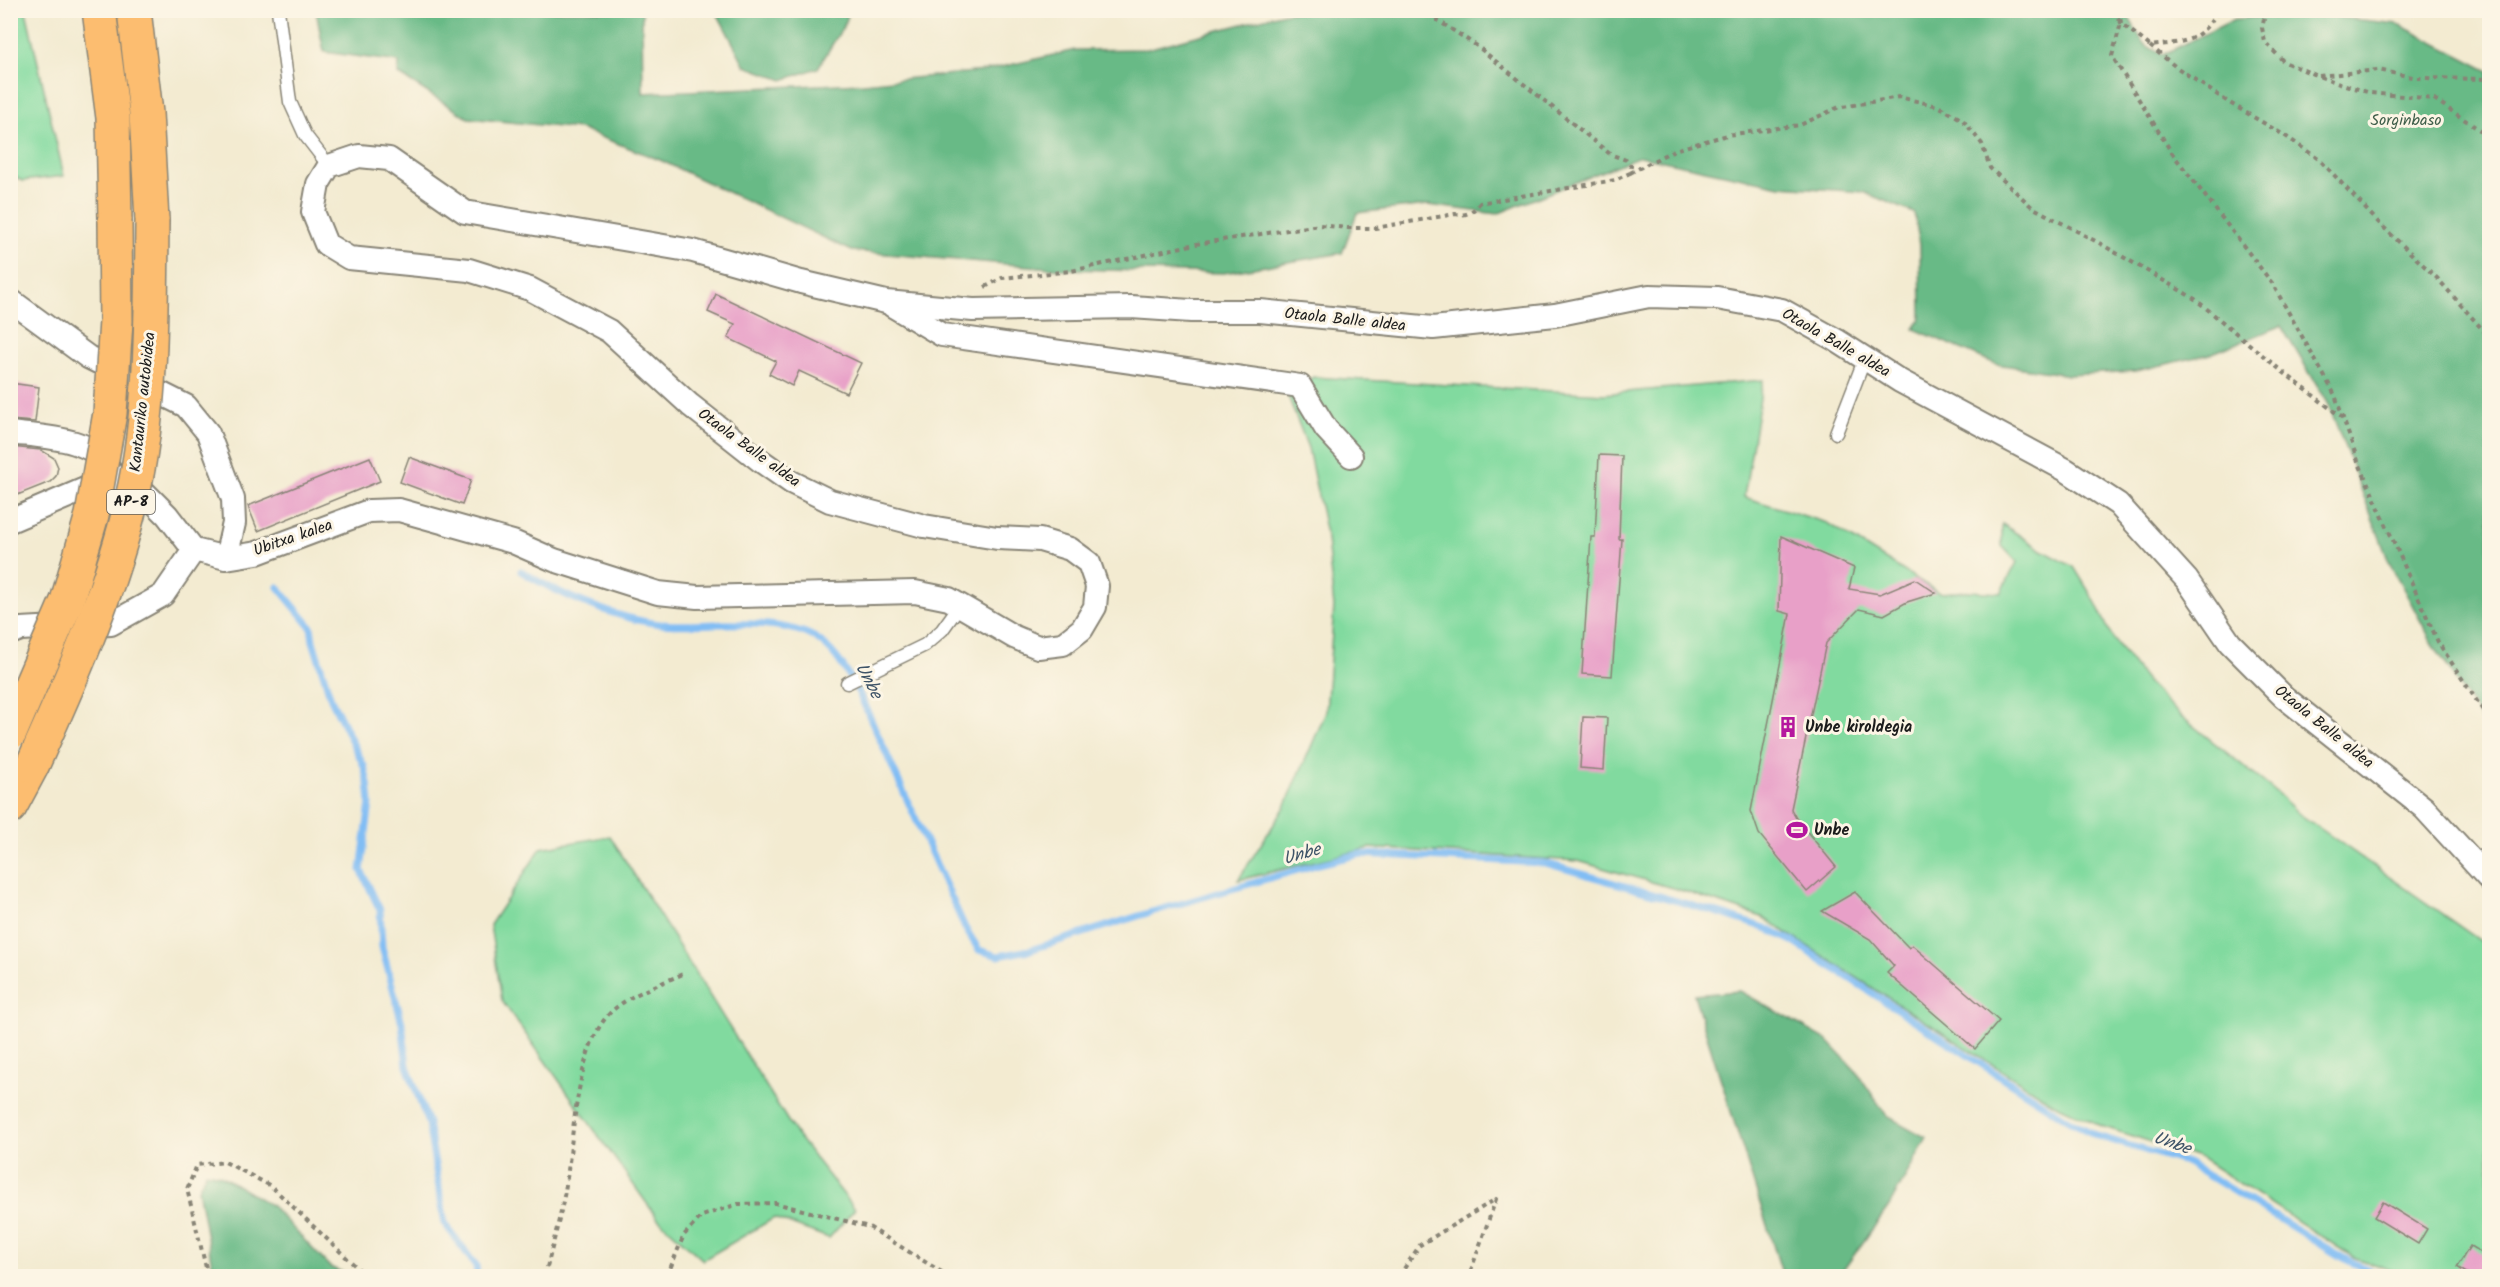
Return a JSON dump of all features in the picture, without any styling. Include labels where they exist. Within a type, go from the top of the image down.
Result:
[{"type":"highway","name":"Kantauriko autobidea","points":[[10,733],[67,601],[92,515],[110,413],[116,321],[113,118],[99,10]]},
{"type":"highway","name":"Kantauriko autobidea","points":[[10,807],[70,684],[103,597],[129,514],[145,410],[151,326],[152,220],[146,113],[134,10]]},
{"type":"street","name":"Otaola Balle aldea","points":[[399,510],[513,542],[554,560],[658,593],[697,597],[915,592],[949,599],[1014,637],[1038,646],[1063,644],[1082,629],[1095,607],[1097,586],[1089,563],[1070,549],[1040,540],[997,538],[924,526],[830,501],[791,482],[690,405],[609,331],[530,289],[469,270],[349,258],[326,244],[313,212],[318,184],[329,166],[359,156],[389,159],[465,212],[693,251],[801,282],[886,302],[973,310],[1131,306],[1191,311],[1260,311],[1433,328],[1555,315],[1649,297],[1717,298],[1782,310],[1900,381],[2066,470],[2118,504],[2187,580],[2230,643],[2284,697],[2424,808],[2490,880]]},
{"type":"street","points":[[10,300],[88,357],[186,406],[194,415],[208,433],[233,499],[234,523],[226,558]]},
{"type":"street","name":"Otaola Balle aldea","points":[[886,302],[942,335],[1300,386],[1326,429],[1351,456]]},
{"type":"street","points":[[10,433],[72,441],[104,457],[113,477],[142,490],[167,515],[194,550],[163,595],[111,624],[21,629],[10,633]]},
{"type":"street","points":[[10,521],[113,477]]},
{"type":"street","name":"Ubitxa kalea","points":[[194,550],[226,558],[257,553],[369,511],[399,510]]},
{"type":"lane","points":[[278,10],[290,102],[305,135],[329,166]]},
{"type":"lane","points":[[1836,433],[1865,358]]},
{"type":"lane","points":[[847,683],[924,645],[942,630],[960,605]]},
{"type":"path","points":[[1435,10],[1437,20],[1477,46],[1610,154],[1626,160],[1631,166],[1630,173]]},
{"type":"path","points":[[2113,10],[2121,22],[2150,46],[2256,121],[2284,135],[2319,160],[2378,222],[2438,279],[2490,338]]},
{"type":"path","points":[[2119,10],[2121,22],[2112,56],[2172,153],[2272,283],[2335,395],[2371,491],[2438,642],[2490,722]]},
{"type":"path","points":[[2150,46],[2189,41],[2211,23],[2219,10]]},
{"type":"path","points":[[2266,10],[2262,28],[2265,42],[2284,62],[2370,93],[2434,99],[2490,136]]},
{"type":"path","points":[[2318,76],[2378,70],[2417,78],[2490,79]]},
{"type":"path","points":[[983,288],[1002,278],[1071,271],[1196,244],[1320,225],[1375,228],[1455,214],[1464,216],[1472,213],[1480,203],[1615,180],[1674,150],[1727,135],[1800,125],[1837,108],[1899,97],[1938,106],[1963,120],[1982,144],[1990,168],[2032,207],[2102,244],[2195,299],[2277,368],[2344,418]]},
{"type":"path","points":[[545,1276],[564,1196],[582,1073],[594,1036],[611,1012],[629,998],[685,973]]},
{"type":"path","points":[[208,1276],[187,1189],[197,1165],[225,1162],[271,1186],[366,1276]]},
{"type":"path","points":[[1399,1276],[1420,1245],[1496,1199],[1469,1276]]},
{"type":"path","points":[[667,1276],[684,1234],[702,1216],[738,1204],[775,1203],[869,1227],[948,1276]]},
{"type":"green space","name":"Sorginbaso","points":[[1310,10],[2125,11],[2144,44],[2162,55],[2235,19],[2307,14],[2398,24],[2489,71],[2489,733],[2432,642],[2389,562],[2328,403],[2281,326],[2210,354],[2136,371],[2069,375],[1996,364],[1914,329],[1921,318],[1920,245],[1914,213],[1863,192],[1780,186],[1640,156],[1497,214],[1428,205],[1357,213],[1342,253],[1224,273],[1063,269],[852,251],[660,160],[580,129],[468,118],[398,74],[399,62],[324,52],[316,11],[642,11],[643,93],[863,83],[984,71],[1075,50],[1147,49],[1284,13]]},
{"type":"green space","points":[[10,11],[26,11],[64,176],[22,181],[11,175]]},
{"type":"green space","points":[[716,11],[849,11],[846,22],[818,68],[783,80],[745,66]]},
{"type":"green space","name":"Unbe","points":[[1313,377],[1603,394],[1763,380],[1744,497],[1827,523],[1939,593],[1968,591],[2001,593],[2017,562],[2002,546],[2002,524],[2042,550],[2074,567],[2096,603],[2112,637],[2150,686],[2182,717],[2276,792],[2298,813],[2489,947],[2489,1276],[2408,1276],[2353,1257],[2199,1157],[2104,1127],[2054,1104],[1762,917],[1683,891],[1578,861],[1370,848],[1238,880],[1285,807],[1326,712],[1334,607],[1327,539],[1308,448],[1287,393]]},
{"type":"green space","points":[[610,836],[796,1134],[855,1209],[829,1238],[774,1218],[703,1260],[658,1219],[502,1001],[490,925],[541,848]]},
{"type":"green space","points":[[1740,991],[1827,1040],[1856,1071],[1887,1116],[1927,1138],[1889,1206],[1839,1276],[1783,1276],[1694,995]]},
{"type":"green space","points":[[206,1172],[220,1175],[272,1206],[330,1267],[351,1276],[214,1276],[198,1189]]},
{"type":"building","points":[[716,294],[861,363],[846,393],[799,371],[792,386],[769,374],[776,361],[728,338],[735,324],[708,312]]},
{"type":"building","points":[[10,383],[39,387],[35,422],[10,420]]},
{"type":"building","points":[[10,447],[41,450],[54,458],[58,467],[56,476],[50,482],[10,498]]},
{"type":"building","points":[[1599,455],[1622,456],[1619,539],[1622,539],[1612,676],[1582,674],[1591,537],[1595,537]]},
{"type":"building","points":[[370,457],[380,481],[258,531],[248,506]]},
{"type":"building","points":[[409,457],[471,480],[462,505],[400,482]]},
{"type":"building","name":"Unbe kiroldegia","points":[[1781,536],[1854,568],[1849,589],[1880,594],[1915,579],[1936,593],[1907,602],[1884,615],[1859,609],[1826,643],[1791,809],[1836,867],[1807,892],[1759,834],[1751,811],[1790,614],[1779,611]]},
{"type":"building","points":[[1583,717],[1607,718],[1604,770],[1580,768]]},
{"type":"building","points":[[1855,892],[1909,948],[1912,945],[1999,1021],[1975,1049],[1887,973],[1894,966],[1870,939],[1822,911]]},
{"type":"building","points":[[2383,1202],[2427,1229],[2418,1244],[2374,1217]]},
{"type":"building","points":[[2470,1246],[2490,1258],[2490,1276],[2471,1276],[2457,1267]]},
{"type":"waterway","name":"Unbe","points":[[521,571],[588,604],[626,617],[660,624],[780,626],[798,630],[821,642],[840,662],[859,693],[965,928],[979,950],[998,956],[1030,950],[1148,913],[1360,854],[1545,863],[1725,915],[1765,928],[1792,941],[2063,1117],[2097,1136],[2187,1163],[2343,1258],[2382,1276]]},
{"type":"waterway","points":[[278,587],[311,627],[313,641],[331,699],[364,766],[370,803],[361,870],[380,910],[382,947],[402,1023],[407,1066],[428,1123],[445,1224],[476,1266],[477,1276]]},
{"type":"place","name":"Unbe kiroldegia","points":[[1788,727]]},
{"type":"place","name":"Unbe","points":[[1797,830]]}]
